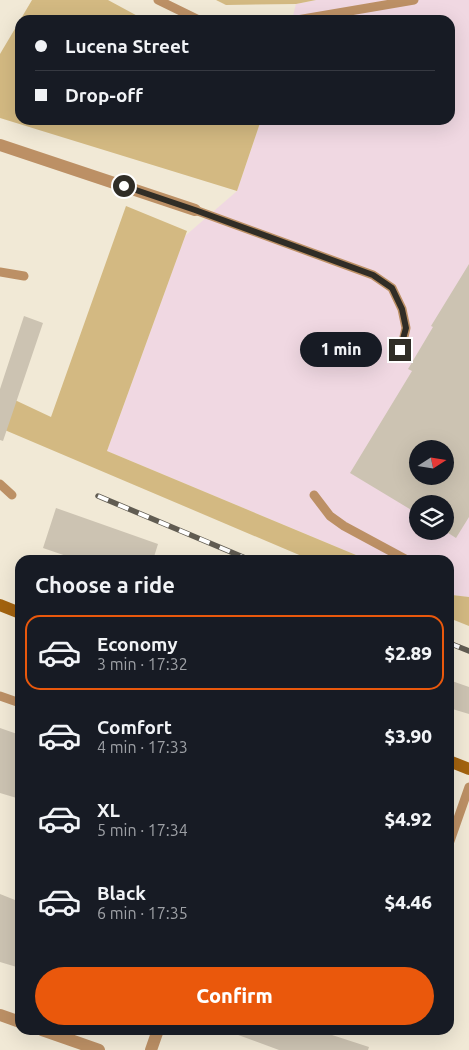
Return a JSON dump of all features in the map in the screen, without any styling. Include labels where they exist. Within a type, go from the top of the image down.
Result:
[{"type":"main road","points":[[0,605],[15,610]]},
{"type":"main road","points":[[454,764],[469,768]]},
{"type":"street","points":[[0,145],[195,210]]},
{"type":"street","points":[[0,1015],[15,1020]]},
{"type":"street","points":[[56,1035],[98,1050]]},
{"type":"street","points":[[151,1050],[156,1035]]},
{"type":"lane","points":[[158,0],[189,15]]},
{"type":"lane","points":[[353,15],[414,0]]},
{"type":"lane","points":[[195,210],[373,275],[392,288],[402,309],[406,328],[400,350]]},
{"type":"lane","points":[[0,272],[24,276]]},
{"type":"lane","points":[[0,484],[12,495]]},
{"type":"lane","points":[[314,495],[330,516],[344,526],[398,555]]},
{"type":"lane","points":[[0,696],[15,701]]},
{"type":"lane","points":[[454,830],[469,787]]},
{"type":"shaded area","points":[[32,0],[108,0],[136,15],[23,15]]},
{"type":"shaded area","points":[[216,0],[316,0],[296,4],[226,5]]},
{"type":"shaded area","points":[[316,0],[469,0],[469,597],[454,595],[454,555],[356,555],[107,451],[185,236],[237,191],[259,125],[455,125],[455,15],[293,15],[296,4]]},
{"type":"shaded area","points":[[15,28],[15,123],[0,118],[0,54]]},
{"type":"shaded area","points":[[23,125],[259,125],[237,191]]},
{"type":"shaded area","points":[[126,206],[187,231],[107,451],[356,555],[299,555],[0,428],[0,393],[51,417]]},
{"type":"shaded area","points":[[454,595],[469,597],[469,626],[454,620]]},
{"type":"building","points":[[469,264],[469,517],[456,538],[454,537],[454,495],[409,495],[409,509],[350,473],[412,371],[408,369],[433,327],[431,326]]},
{"type":"building","points":[[24,316],[43,323],[3,441],[0,440],[0,389]]},
{"type":"building","points":[[56,508],[158,544],[155,555],[63,555],[43,548]]},
{"type":"building","points":[[454,682],[469,687],[469,714],[454,710]]},
{"type":"building","points":[[0,728],[15,733],[15,798],[0,793]]},
{"type":"building","points":[[0,894],[15,900],[15,966],[0,962]]},
{"type":"building","points":[[238,1035],[332,1035],[369,1047],[368,1050],[279,1050]]},
{"type":"railway","points":[[98,496],[238,555]]},
{"type":"railway","points":[[454,645],[469,651]]},
{"type":"route","points":[[124,186],[373,275],[392,288],[402,309],[406,328],[400,350]]}]
